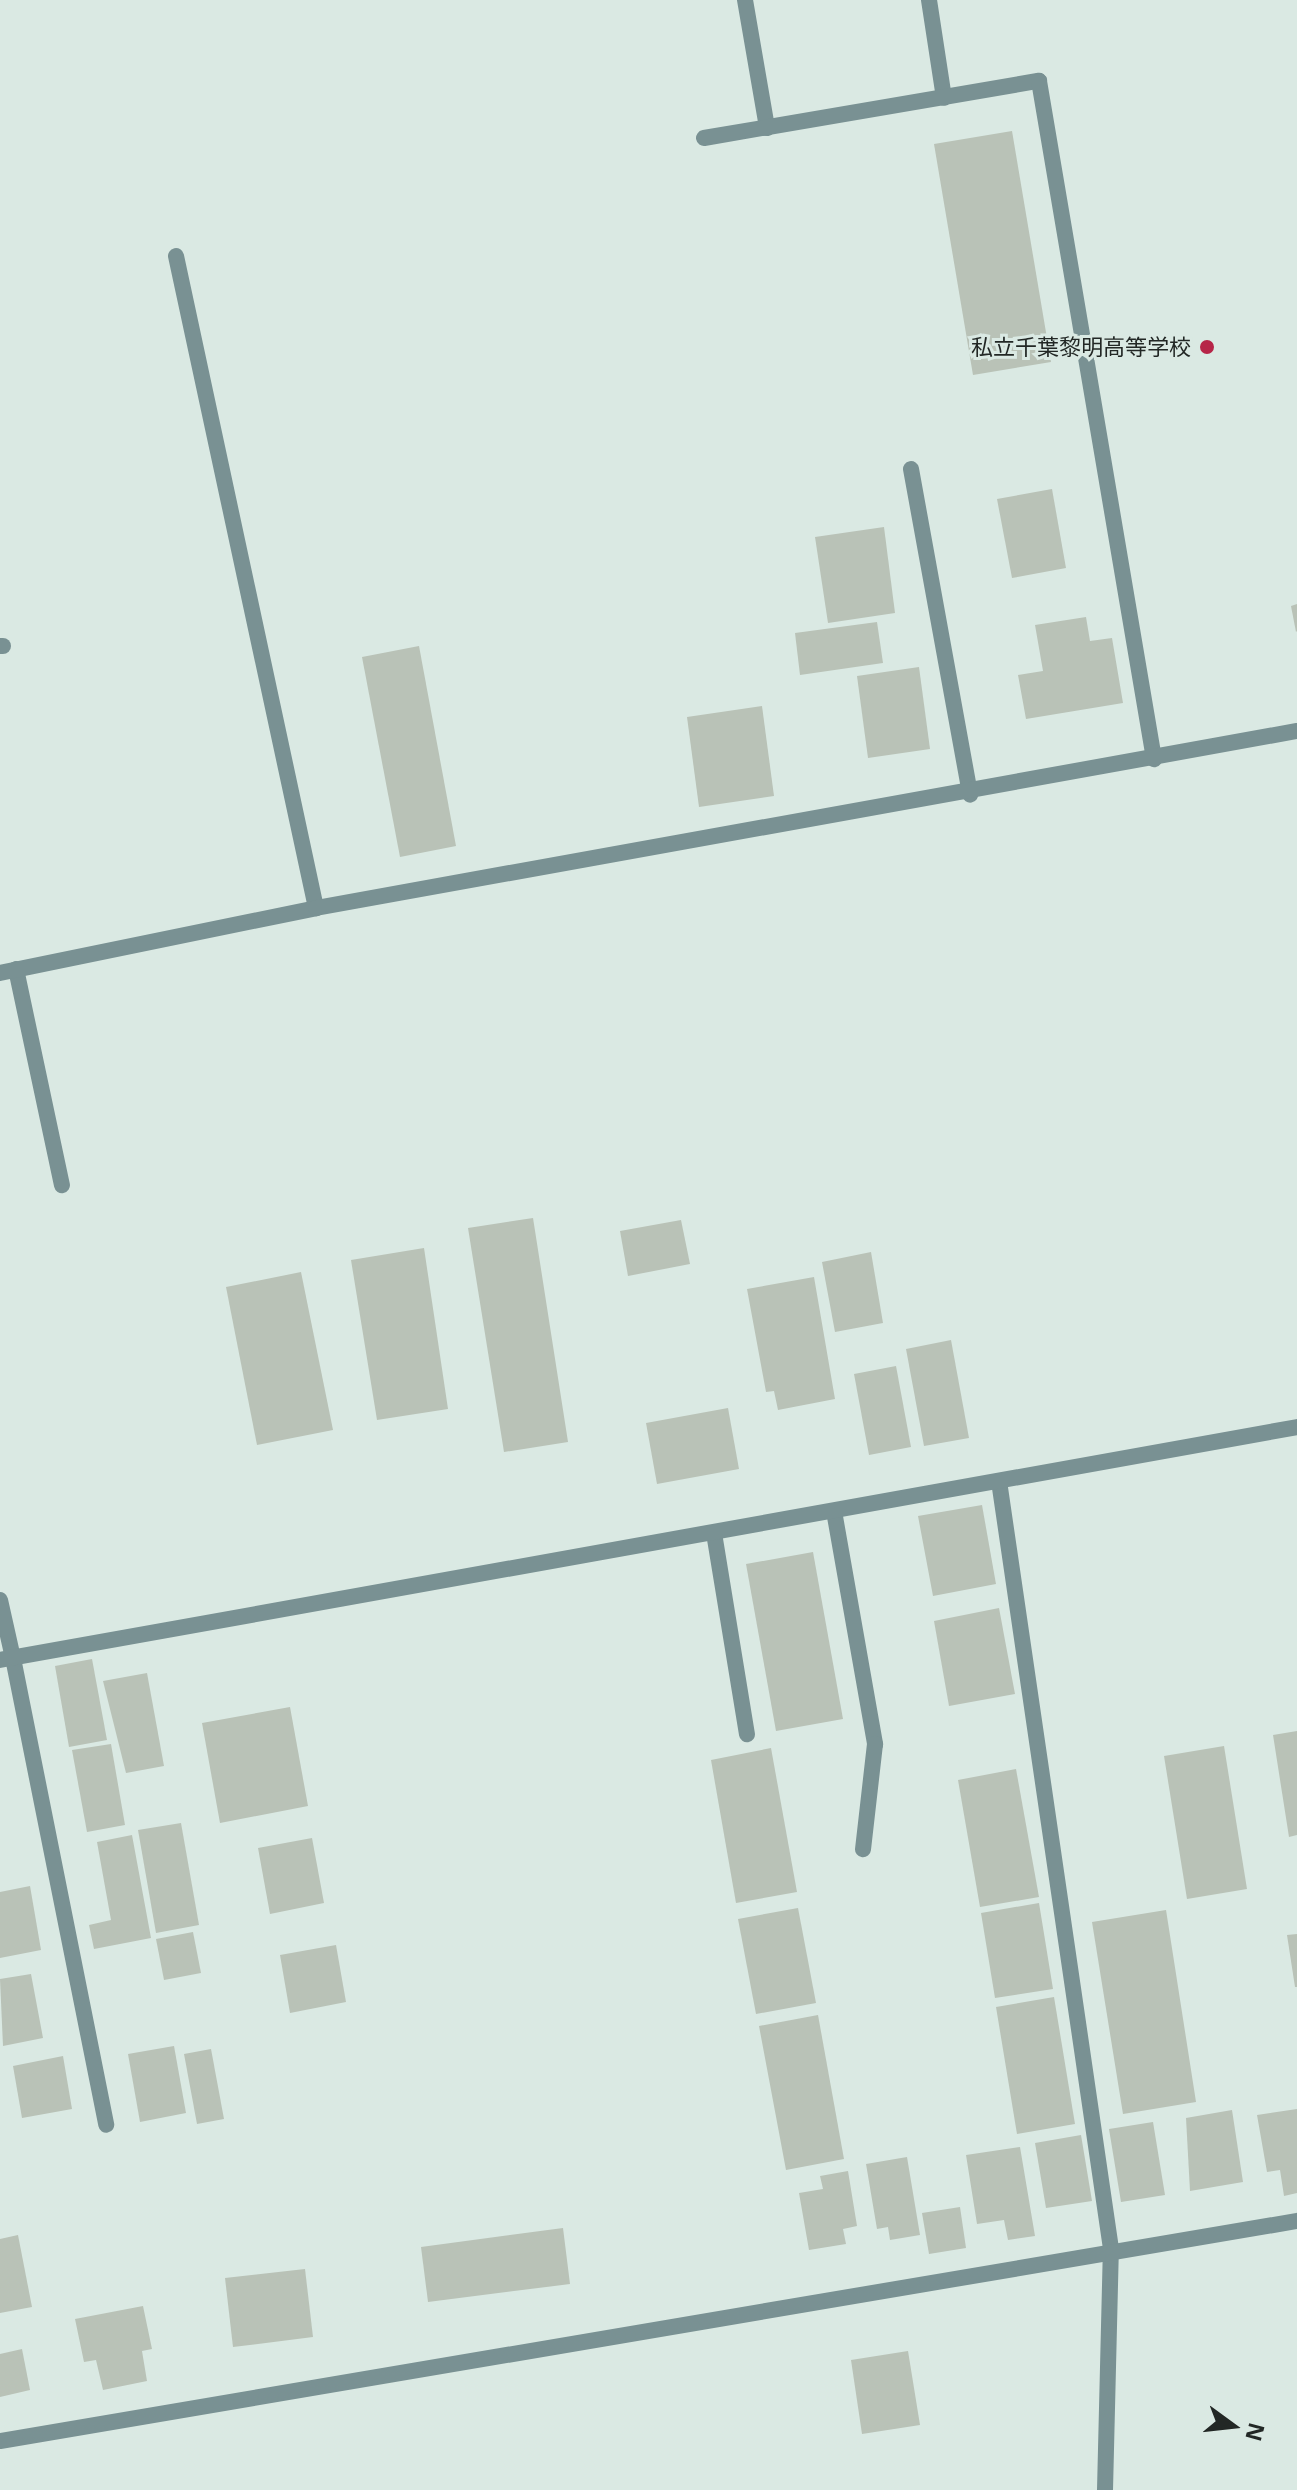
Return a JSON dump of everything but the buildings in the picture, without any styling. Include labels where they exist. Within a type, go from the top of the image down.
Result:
[{"type":"street","points":[[745,0],[767,128]]},
{"type":"street","points":[[929,0],[944,98]]},
{"type":"street","points":[[704,138],[1039,81],[1154,759]]},
{"type":"street","points":[[176,256],[316,908]]},
{"type":"street","points":[[911,469],[970,795]]},
{"type":"street","points":[[62,1185],[8,971],[316,908],[970,795],[1297,731]]},
{"type":"street","points":[[6,1659],[1297,1427]]},
{"type":"street","points":[[999,1481],[1111,2249],[1105,2490]]},
{"type":"street","points":[[834,1511],[875,1744],[863,1849]]},
{"type":"street","points":[[714,1533],[747,1734]]},
{"type":"street","points":[[0,1600],[6,1659],[106,2125]]},
{"type":"street","points":[[0,2441],[1111,2249],[1297,2221]]},
{"type":"place","name":"私立千葉黎明高等学校","points":[[1207,347]]}]
